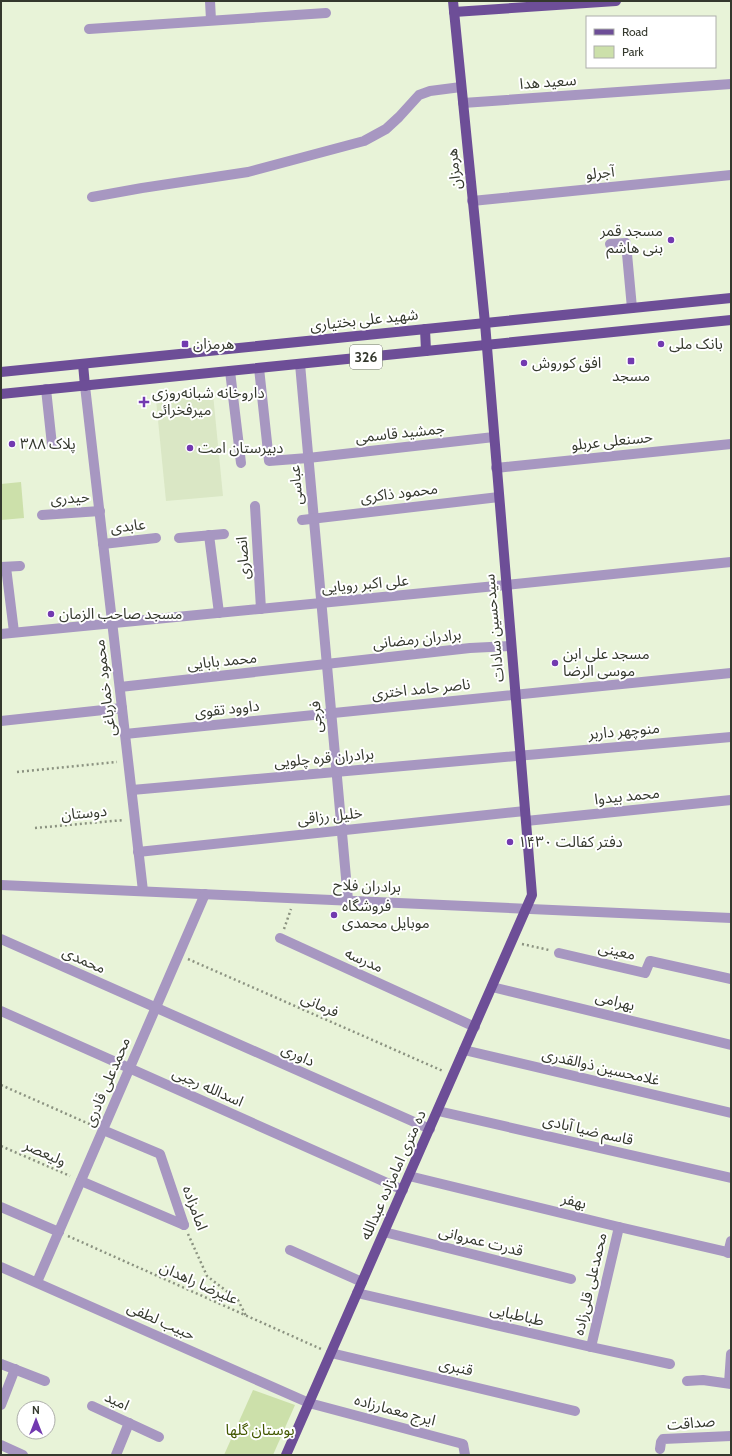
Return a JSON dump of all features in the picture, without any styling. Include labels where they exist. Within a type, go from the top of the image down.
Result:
[{"type":"main road","name":"هرمزان","points":[[452,1],[486,345]]},
{"type":"main road","points":[[454,12],[566,3],[616,1]]},
{"type":"main road","name":"شهید علی بختیاری","points":[[1,372],[731,298]]},
{"type":"main road","name":"326","points":[[1,394],[731,320]]},
{"type":"main road","points":[[425,329],[426,351]]},
{"type":"main road","name":"سیدحسین سادات","points":[[486,345],[532,888],[532,895],[527,908]]},
{"type":"main road","points":[[83,364],[85,386]]},
{"type":"main road","name":"ده متری امامزاده عبدالله","points":[[286,1455],[527,908]]},
{"type":"street","points":[[210,1],[211,20]]},
{"type":"street","points":[[89,29],[326,12]]},
{"type":"street","name":"سعید هدا","points":[[463,103],[731,84]]},
{"type":"street","points":[[92,197],[248,172],[364,141],[386,129],[419,95],[430,91],[461,87]]},
{"type":"street","name":"آجرلو","points":[[472,201],[731,175]]},
{"type":"street","points":[[610,244],[626,243],[632,308]]},
{"type":"street","name":"عباسی","points":[[300,364],[321,603]]},
{"type":"street","name":"جمشید قاسمی","points":[[259,368],[269,461],[494,437]]},
{"type":"street","points":[[230,371],[241,463]]},
{"type":"street","name":"محمود خمارباغی","points":[[85,386],[143,891]]},
{"type":"street","points":[[46,390],[52,444]]},
{"type":"street","name":"حسنعلی عربلو","points":[[496,468],[731,444]]},
{"type":"street","name":"محمود ذاکری","points":[[302,520],[499,497]]},
{"type":"street","name":"انصاری","points":[[255,506],[261,609]]},
{"type":"street","name":"حیدری","points":[[42,514],[100,511]]},
{"type":"street","points":[[179,538],[224,534]]},
{"type":"street","points":[[209,535],[219,613]]},
{"type":"street","name":"عابدی","points":[[103,544],[156,538]]},
{"type":"street","name":"علی اکبر رویایی","points":[[1,634],[731,562]]},
{"type":"street","points":[[14,632],[4,567],[20,566]]},
{"type":"street","name":"فرجی","points":[[321,603],[348,900]]},
{"type":"street","name":"برادران رمضانی","points":[[327,665],[470,648],[511,646]]},
{"type":"street","name":"محمد بابایی","points":[[120,687],[327,665]]},
{"type":"street","name":"ناصر حامد اختری","points":[[331,714],[731,673]]},
{"type":"street","points":[[1,721],[122,708]]},
{"type":"street","name":"داوود تقوی","points":[[125,734],[331,714]]},
{"type":"street","name":"منوچهر داربر","points":[[520,755],[731,736]]},
{"type":"street","name":"برادران قره چلویی","points":[[132,790],[520,755]]},
{"type":"street","name":"محمد بیدوا","points":[[526,821],[731,800]]},
{"type":"street","name":"خلیل رزاقی","points":[[138,852],[525,811]]},
{"type":"street","name":"برادران فلاح","points":[[1,885],[731,918]]},
{"type":"street","name":"محمدعلی قادری","points":[[37,1282],[205,894]]},
{"type":"street","name":"مدرسه","points":[[280,938],[475,1027]]},
{"type":"street","name":"محمدی","points":[[1,939],[155,1008]]},
{"type":"street","name":"معینی","points":[[559,952],[645,973],[650,961],[731,979]]},
{"type":"street","name":"بهرامی","points":[[492,987],[731,1045]]},
{"type":"street","name":"داوری","points":[[155,1008],[430,1129]]},
{"type":"street","name":"اسدالله رجبی","points":[[1,1011],[403,1190]]},
{"type":"street","name":"غلامحسین ذوالقدری","points":[[464,1050],[731,1113]]},
{"type":"street","name":"قاسم ضیا آبادی","points":[[438,1111],[731,1178]]},
{"type":"street","name":"امامزاده","points":[[103,1130],[160,1154],[184,1225]]},
{"type":"street","name":"بهفر","points":[[409,1176],[619,1228],[730,1253]]},
{"type":"street","points":[[81,1181],[184,1225]]},
{"type":"street","points":[[1,1207],[59,1232]]},
{"type":"street","name":"محمدعلی قلی‌زاده","points":[[591,1348],[619,1228]]},
{"type":"street","name":"قدرت عمروانی","points":[[384,1232],[571,1279]]},
{"type":"street","points":[[730,1253],[731,1241]]},
{"type":"street","points":[[290,1250],[362,1282]]},
{"type":"street","name":"حبیب لطفی","points":[[1,1267],[309,1403]]},
{"type":"street","name":"طباطبایی","points":[[357,1293],[591,1348],[670,1364]]},
{"type":"street","name":"قنبری","points":[[331,1354],[575,1411]]},
{"type":"street","points":[[687,1381],[702,1380],[730,1383],[731,1354]]},
{"type":"street","points":[[1,1364],[45,1381]]},
{"type":"street","points":[[1,1405],[15,1369]]},
{"type":"street","name":"ایرج معمارزاده","points":[[309,1403],[463,1444],[465,1455]]},
{"type":"street","name":"امید","points":[[92,1406],[159,1437]]},
{"type":"street","name":"امید","points":[[116,1455],[129,1423]]},
{"type":"street","name":"صداقت","points":[[660,1449],[663,1439],[731,1436]]},
{"type":"street","points":[[1,1445],[23,1455]]},
{"type":"path","points":[[16,772],[128,760]]},
{"type":"path","name":"دوستان","points":[[35,828],[135,819]]},
{"type":"path","points":[[280,938],[296,898]]},
{"type":"path","points":[[513,941],[559,952]]},
{"type":"path","name":"فرمانی","points":[[178,955],[453,1076]]},
{"type":"path","points":[[1,1085],[103,1130]]},
{"type":"path","name":"ولیعصر","points":[[1,1146],[81,1181]]},
{"type":"path","name":"امامزاده","points":[[184,1225],[207,1276],[238,1300],[246,1316]]},
{"type":"path","name":"علیرضا راهدان","points":[[59,1232],[331,1354]]},
{"type":"shaded area","name":"دبیرستان امت","points":[[213,394],[223,496],[166,501],[156,400]]},
{"type":"green space","points":[[21,482],[24,518],[1,520],[1,484]]},
{"type":"green space","name":"بوستان گلها","points":[[253,1390],[295,1405],[273,1455],[224,1455]]},
{"type":"place","name":"مسجد قمر بنی هاشم","points":[[671,240]]},
{"type":"place","name":"هرمزان","points":[[185,344]]},
{"type":"place","name":"بانک ملی","points":[[661,344]]},
{"type":"place","name":"مسجد","points":[[631,361]]},
{"type":"place","name":"افق کوروش","points":[[524,363]]},
{"type":"place","name":"داروخانه شبانه‌روزی میرفخرائی","points":[[144,402]]},
{"type":"place","name":"پلاک ۳۸۸","points":[[12,444]]},
{"type":"place","name":"دبیرستان امت","points":[[190,448]]},
{"type":"place","name":"مسجد صاحب الزمان","points":[[51,614]]},
{"type":"place","name":"مسجد علی ابن موسی الرضا","points":[[555,663]]},
{"type":"place","name":"دفتر کفالت ۱۴۳۰","points":[[510,842]]},
{"type":"place","name":"فروشگاه موبایل محمدی","points":[[334,915]]}]
